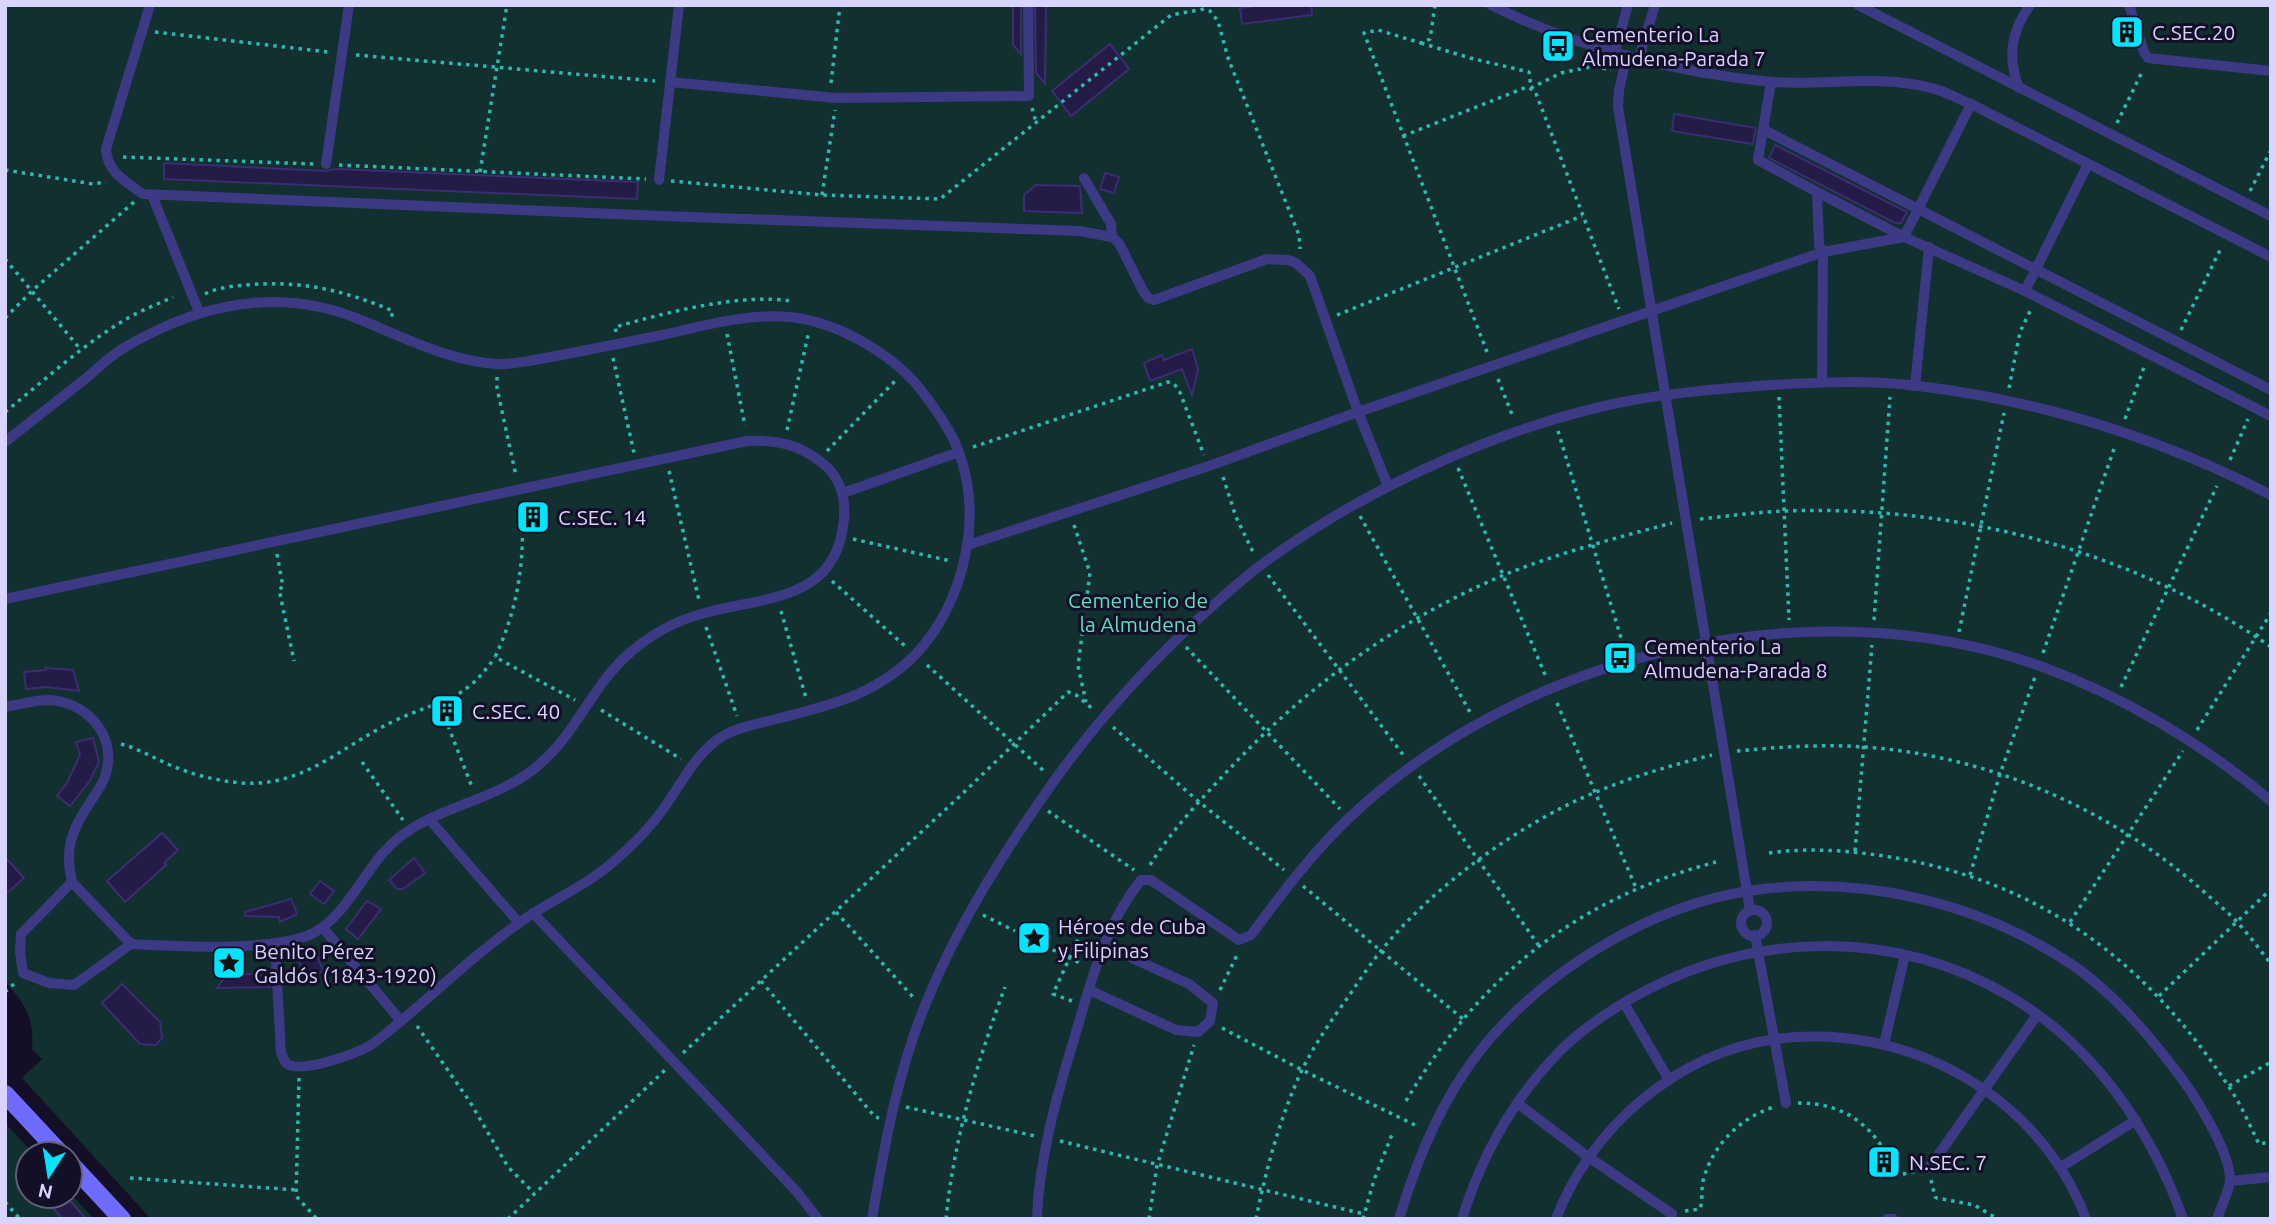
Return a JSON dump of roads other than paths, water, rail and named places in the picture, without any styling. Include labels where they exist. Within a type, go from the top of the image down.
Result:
[{"type":"street","points":[[5,1094],[48,1140]]},
{"type":"street","points":[[84,1178],[122,1219]]},
{"type":"lane","points":[[150,5],[106,149],[106,156],[118,176],[147,194],[1079,230],[1112,237],[1125,251],[1148,298],[1154,300],[1258,261],[1278,258],[1296,263],[1310,276],[1358,412],[1388,485]]},
{"type":"lane","points":[[326,164],[349,5]]},
{"type":"lane","points":[[659,180],[679,5]]},
{"type":"lane","points":[[670,82],[836,98],[1029,96],[1028,5]]},
{"type":"lane","points":[[1491,5],[1562,36],[1700,73],[1771,82],[1904,83],[1932,88],[1971,104],[2271,257]]},
{"type":"lane","points":[[1615,51],[1628,5]]},
{"type":"lane","points":[[1639,58],[1655,5]]},
{"type":"lane","points":[[1858,5],[2271,216]]},
{"type":"lane","points":[[2018,88],[2011,65],[2011,49],[2014,34],[2031,5]]},
{"type":"lane","points":[[2129,5],[2148,58],[2271,71]]},
{"type":"lane","points":[[1628,55],[1619,90],[1618,107],[1751,910]]},
{"type":"lane","points":[[1771,82],[1758,160],[1904,236],[2025,291],[2271,416]]},
{"type":"lane","points":[[1904,236],[1971,104]]},
{"type":"lane","points":[[1764,130],[2271,390]]},
{"type":"lane","points":[[2025,291],[2088,164]]},
{"type":"lane","points":[[1084,178],[1111,225],[1112,237]]},
{"type":"lane","points":[[1817,192],[1819,245],[1822,251],[1822,382]]},
{"type":"lane","points":[[147,194],[199,312]]},
{"type":"lane","points":[[968,545],[1213,465],[1822,251],[1904,236]]},
{"type":"lane","points":[[1915,386],[1929,247]]},
{"type":"lane","points":[[5,442],[121,350],[199,312],[229,304],[263,301],[304,303],[349,316],[459,358],[498,365],[724,322],[789,317],[811,321],[861,341],[894,363],[929,400],[943,420],[959,452],[968,500],[968,545],[955,591],[937,625],[915,655],[869,688],[850,697],[740,728],[713,743],[692,766],[663,810],[638,839],[610,865],[519,923],[373,1043],[357,1052],[307,1066],[285,1062],[281,1053],[275,944]]},
{"type":"lane","points":[[872,1219],[895,1104],[923,1009],[951,946],[1000,859],[1054,780],[1124,692],[1177,637],[1260,565],[1388,485],[1519,432],[1611,404],[1666,395],[1822,382],[1915,386],[2007,400],[2121,430],[2224,471],[2271,495]]},
{"type":"lane","points":[[5,598],[747,441],[785,442],[809,453],[827,466],[843,493],[845,508],[842,537],[836,553],[823,573],[800,590],[778,598],[702,613],[678,621],[632,651],[615,666],[557,747],[543,762],[519,779],[410,830],[384,852],[323,928],[309,936],[275,944],[131,944],[74,985],[49,983],[23,974],[21,934],[72,882]]},
{"type":"lane","points":[[843,493],[959,452]]},
{"type":"lane","points":[[1037,1219],[1048,1138],[1064,1072],[1089,990],[1103,945],[1141,880],[1151,880],[1239,940],[1245,939],[1251,935],[1293,878],[1348,818],[1411,766],[1477,725],[1552,689],[1628,660],[1706,643],[1789,632],[1873,633],[1957,644],[2039,665],[2115,700],[2189,741],[2271,801]]},
{"type":"lane","points":[[5,707],[47,700],[62,702],[83,710],[98,724],[107,743],[106,774],[79,818],[70,841],[68,854],[72,882],[131,944]]},
{"type":"lane","points":[[429,819],[519,923]]},
{"type":"lane","points":[[1399,1219],[1410,1180],[1432,1128],[1462,1077],[1493,1035],[1555,978],[1627,932],[1706,901],[1748,891],[1798,887],[1853,888],[1909,895],[1960,909],[2042,947],[2073,965],[2104,991],[2157,1046],[2186,1083],[2207,1119],[2225,1160],[2230,1181],[2217,1219]]},
{"type":"lane","points":[[1751,910],[1760,911],[1766,919],[1766,929],[1755,935],[1749,935],[1742,927],[1742,917],[1751,910]]},
{"type":"lane","points":[[533,913],[797,1192],[815,1217]]},
{"type":"lane","points":[[323,928],[405,1017]]},
{"type":"lane","points":[[1755,935],[1786,1103]]},
{"type":"lane","points":[[1089,990],[1176,1030],[1198,1032],[1210,1021],[1213,1003],[1189,984],[1103,945]]},
{"type":"lane","points":[[1462,1219],[1485,1157],[1517,1103],[1561,1050],[1592,1023],[1658,984],[1687,971],[1758,950],[1799,946],[1870,948],[1905,955],[1975,978],[2012,997],[2089,1060],[2115,1090],[2136,1120],[2158,1160],[2183,1219]]},
{"type":"lane","points":[[1884,1044],[1905,955]]},
{"type":"lane","points":[[1624,1003],[1669,1080]]},
{"type":"lane","points":[[1929,1168],[2037,1015]]},
{"type":"lane","points":[[1556,1219],[1587,1156],[1637,1104],[1669,1080],[1731,1050],[1774,1039],[1811,1037],[1843,1037],[1884,1044],[1941,1065],[1985,1088],[2015,1113],[2061,1167],[2086,1219]]},
{"type":"lane","points":[[1517,1103],[1587,1156],[1672,1214]]},
{"type":"lane","points":[[2061,1167],[2136,1120]]},
{"type":"lane","points":[[2230,1181],[2271,1177]]},
{"type":"place","name":"C.SEC.20","points":[[2127,32]]},
{"type":"place","name":"Cementerio La Almudena-Parada 7","points":[[1558,46]]},
{"type":"place","name":"C.SEC. 14","points":[[533,517]]},
{"type":"place","name":"Cementerio La Almudena-Parada 8","points":[[1620,658]]},
{"type":"place","name":"C.SEC. 40","points":[[447,711]]},
{"type":"place","name":"Héroes de Cuba y Filipinas","points":[[1034,938]]},
{"type":"place","name":"Benito Pérez Galdós (1843-1920)","points":[[229,963]]},
{"type":"place","name":"N.SEC. 7","points":[[1884,1162]]},
{"type":"park label","name":"Cementerio de la Almudena","points":[[1138,612]]}]
